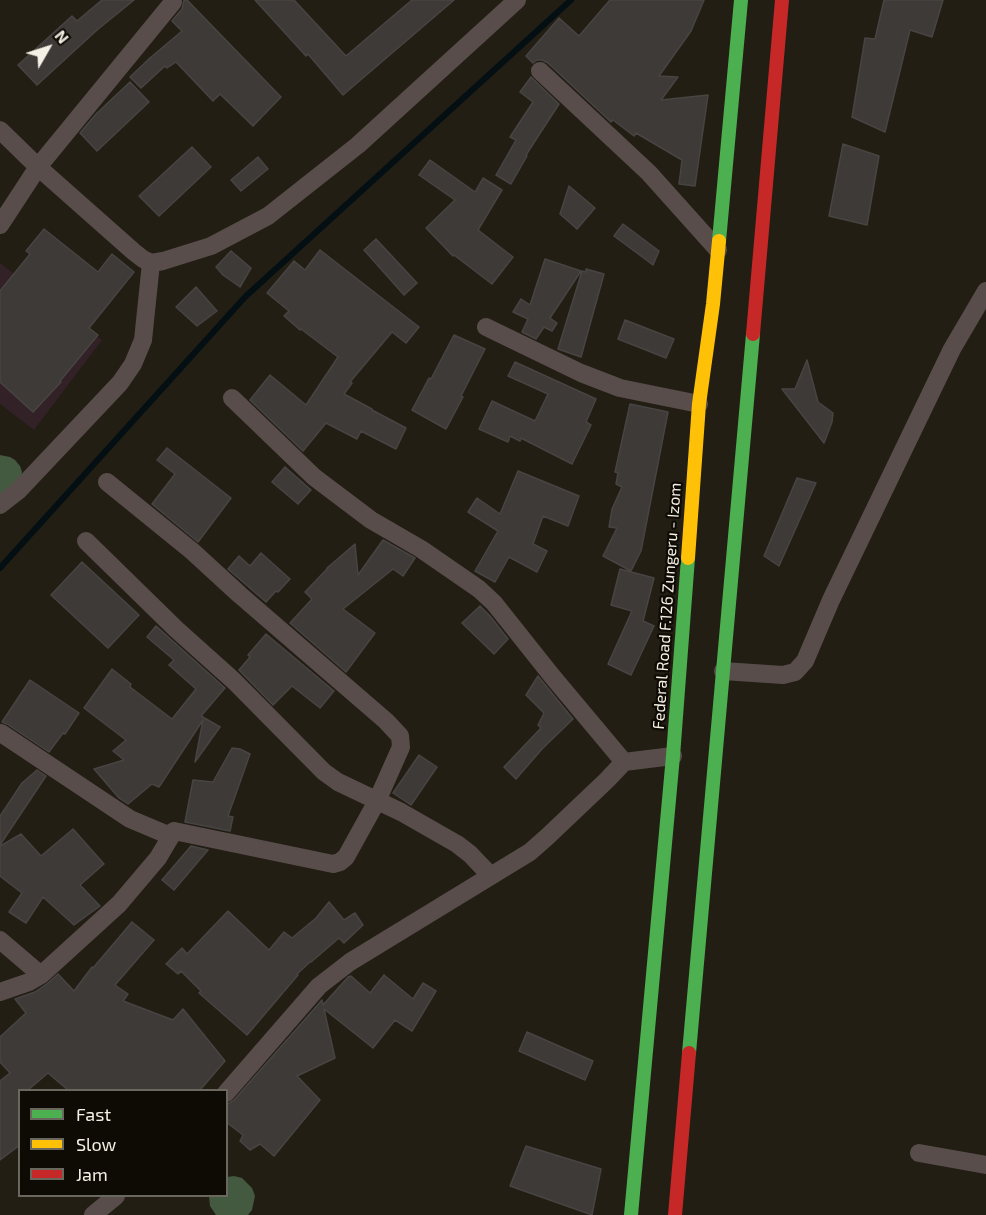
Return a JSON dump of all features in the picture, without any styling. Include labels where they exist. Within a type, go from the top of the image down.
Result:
[{"type":"main road","name":"Federal Road F.126 Zungeru - Izom","points":[[631,1215],[673,756],[699,404],[719,304],[718,250],[741,0]]},
{"type":"main road","points":[[675,1215],[723,671],[751,309],[783,0]]},
{"type":"street","points":[[0,130],[134,252],[151,263],[163,261],[211,246],[268,216],[358,145],[517,0]]},
{"type":"street","points":[[0,225],[38,167],[173,2]]},
{"type":"street","points":[[540,71],[649,173],[718,250]]},
{"type":"street","points":[[0,505],[18,491],[112,392],[133,364],[143,340],[151,263]]},
{"type":"street","points":[[723,671],[783,675],[795,672],[805,661],[831,600],[952,349],[980,315],[986,291]]},
{"type":"street","points":[[486,327],[581,373],[620,388],[699,404]]},
{"type":"street","points":[[232,398],[315,477],[370,520],[421,549],[479,589],[494,603],[624,762]]},
{"type":"street","points":[[2,734],[130,819],[168,835],[174,831],[333,864],[345,857],[377,801],[401,747],[400,736],[394,728],[192,551],[106,482]]},
{"type":"street","points":[[86,541],[176,629],[234,681],[324,772],[338,782],[401,812],[457,844],[490,875]]},
{"type":"street","points":[[228,1091],[319,986],[350,962],[530,852],[624,762],[673,756]]},
{"type":"street","points":[[0,992],[29,982],[41,975],[119,904],[158,858],[174,831]]},
{"type":"street","points":[[0,940],[41,975]]},
{"type":"street","points":[[919,1153],[986,1165]]},
{"type":"street","points":[[93,1215],[115,1197]]},
{"type":"shaded area","points":[[0,263],[102,340],[34,430],[0,404]]},
{"type":"green space","points":[[0,455],[15,460],[22,472],[21,479],[0,495]]},
{"type":"green space","points":[[228,1177],[242,1178],[252,1188],[255,1196],[252,1210],[248,1215],[216,1215],[210,1206],[209,1197],[228,1197]]},
{"type":"building","points":[[102,0],[134,0],[97,30],[37,85],[18,65],[72,16],[77,21]]},
{"type":"building","points":[[184,0],[187,0],[281,97],[253,126],[220,94],[213,101],[176,62],[167,68],[165,66],[141,88],[130,77],[182,31],[172,21],[182,9]]},
{"type":"building","points":[[255,0],[294,0],[346,56],[412,0],[454,0],[343,95],[308,54],[306,56]]},
{"type":"building","points":[[610,0],[704,0],[691,31],[659,76],[678,77],[661,100],[708,95],[695,186],[679,184],[682,160],[636,133],[634,136],[613,120],[611,122],[548,63],[537,60],[533,63],[526,56],[559,18],[579,36]]},
{"type":"building","points":[[884,0],[943,0],[932,37],[910,30],[885,132],[852,117],[865,38],[875,39]]},
{"type":"building","points":[[531,77],[559,104],[526,155],[511,184],[496,175],[516,140],[510,137],[533,102],[520,92]]},
{"type":"building","points":[[130,82],[149,102],[97,151],[80,133],[96,114]]},
{"type":"building","points":[[843,144],[879,156],[867,225],[829,216]]},
{"type":"building","points":[[192,147],[211,167],[159,216],[139,196]]},
{"type":"building","points":[[258,157],[268,169],[241,191],[231,180]]},
{"type":"building","points":[[430,160],[475,192],[483,178],[502,190],[478,230],[513,257],[492,284],[453,256],[426,228],[455,200],[419,175]]},
{"type":"building","points":[[569,186],[595,208],[577,229],[560,214]]},
{"type":"building","points":[[623,224],[659,251],[653,265],[614,236]]},
{"type":"building","points":[[44,229],[98,272],[112,254],[134,272],[89,328],[98,335],[61,382],[33,412],[0,382],[0,291],[30,254],[26,251]]},
{"type":"building","points":[[376,239],[417,283],[404,295],[364,250]]},
{"type":"building","points":[[320,250],[419,327],[406,343],[392,332],[350,382],[352,383],[344,394],[406,428],[396,449],[361,431],[357,439],[326,423],[303,451],[250,400],[270,375],[306,405],[338,357],[284,316],[289,311],[267,293],[294,261],[305,270]]},
{"type":"building","points":[[231,251],[251,268],[240,287],[216,267]]},
{"type":"building","points":[[545,259],[581,271],[550,318],[557,323],[552,331],[544,327],[536,339],[522,332],[528,319],[513,312],[521,299],[530,305]]},
{"type":"building","points":[[586,269],[604,274],[581,357],[558,349],[582,271],[586,272]]},
{"type":"building","points":[[196,287],[217,311],[197,326],[176,307]]},
{"type":"building","points":[[625,320],[674,339],[666,358],[618,339]]},
{"type":"building","points":[[454,335],[485,349],[446,429],[412,410]]},
{"type":"building","points":[[807,360],[818,402],[833,413],[824,443],[782,389],[795,389]]},
{"type":"building","points":[[515,362],[596,399],[586,422],[591,425],[572,464],[521,438],[520,441],[510,436],[508,442],[479,429],[492,401],[535,421],[548,394],[508,376]]},
{"type":"building","points":[[630,404],[668,412],[641,551],[631,571],[603,556],[617,528],[609,527],[612,509],[622,487],[616,484],[618,473],[615,472]]},
{"type":"building","points":[[167,448],[231,498],[198,542],[152,504],[175,474],[157,460]]},
{"type":"building","points":[[285,467],[311,490],[298,504],[272,482]]},
{"type":"building","points":[[518,471],[579,496],[568,526],[543,516],[533,544],[547,551],[537,572],[509,557],[495,582],[475,571],[498,531],[468,512],[477,498],[500,514]]},
{"type":"building","points":[[797,478],[816,483],[779,566],[764,556]]},
{"type":"building","points":[[383,540],[415,558],[403,576],[393,569],[343,609],[375,633],[346,672],[290,623],[312,599],[305,592],[327,568],[355,544],[358,575]]},
{"type":"building","points":[[261,553],[290,579],[266,602],[228,569],[239,556],[250,566]]},
{"type":"building","points":[[82,562],[139,615],[108,648],[51,595]]},
{"type":"building","points":[[620,569],[654,578],[643,621],[654,626],[631,675],[608,664],[632,611],[611,605]]},
{"type":"building","points":[[480,606],[508,639],[494,654],[462,623]]},
{"type":"building","points":[[156,626],[225,688],[201,716],[220,727],[195,762],[203,720],[159,787],[152,784],[128,804],[119,798],[94,769],[124,760],[113,751],[126,740],[84,708],[112,669],[131,684],[130,687],[172,719],[196,689],[169,665],[174,660],[147,637]]},
{"type":"building","points":[[266,634],[334,691],[320,708],[292,686],[273,705],[239,670],[250,657],[248,655]]},
{"type":"building","points":[[538,676],[573,719],[542,749],[516,779],[504,767],[541,728],[538,725],[544,713],[526,695]]},
{"type":"building","points":[[30,680],[79,713],[49,752],[2,722]]},
{"type":"building","points":[[232,748],[250,754],[228,816],[233,817],[230,831],[185,822],[193,780],[213,782]]},
{"type":"building","points":[[419,755],[437,767],[411,805],[393,793]]},
{"type":"building","points":[[37,770],[46,776],[0,845],[0,816],[22,783]]},
{"type":"building","points":[[73,829],[104,864],[80,885],[100,906],[74,925],[43,897],[26,923],[9,912],[22,893],[0,876],[0,846],[21,834],[41,856]]},
{"type":"building","points":[[191,846],[208,850],[174,890],[162,880]]},
{"type":"building","points":[[329,902],[344,920],[355,913],[363,925],[344,943],[339,938],[297,974],[247,1035],[199,993],[201,991],[181,971],[178,974],[166,964],[182,948],[187,954],[228,911],[269,950],[284,932],[292,938],[316,918]]},
{"type":"building","points":[[132,922],[154,940],[115,985],[128,994],[123,1001],[173,1020],[183,1009],[225,1061],[201,1089],[67,1089],[48,1073],[29,1089],[18,1089],[18,1146],[0,1160],[0,1081],[10,1073],[0,1062],[0,1037],[26,1013],[15,999],[35,992],[58,974],[74,991]]},
{"type":"building","points":[[384,975],[413,999],[423,983],[436,991],[412,1031],[395,1020],[373,1048],[324,1009],[335,1058],[297,1076],[320,1100],[274,1156],[260,1144],[250,1150],[240,1141],[243,1135],[228,1124],[228,1104],[234,1100],[322,1000],[323,1005],[348,977],[351,976],[370,993]]},
{"type":"building","points":[[527,1032],[593,1061],[585,1080],[519,1051]]},
{"type":"building","points":[[526,1146],[601,1169],[592,1215],[510,1186]]},
{"type":"waterway","points":[[0,568],[245,297],[571,0]]},
{"type":"traffic: fast","points":[[719,241],[741,0]]},
{"type":"traffic: fast","points":[[689,1053],[753,334]]},
{"type":"traffic: fast","points":[[631,1215],[673,756],[688,558]]},
{"type":"traffic: slow","points":[[688,558],[699,404],[719,241]]},
{"type":"traffic: jam","points":[[753,334],[782,0]]},
{"type":"traffic: jam","points":[[675,1215],[689,1053]]}]
